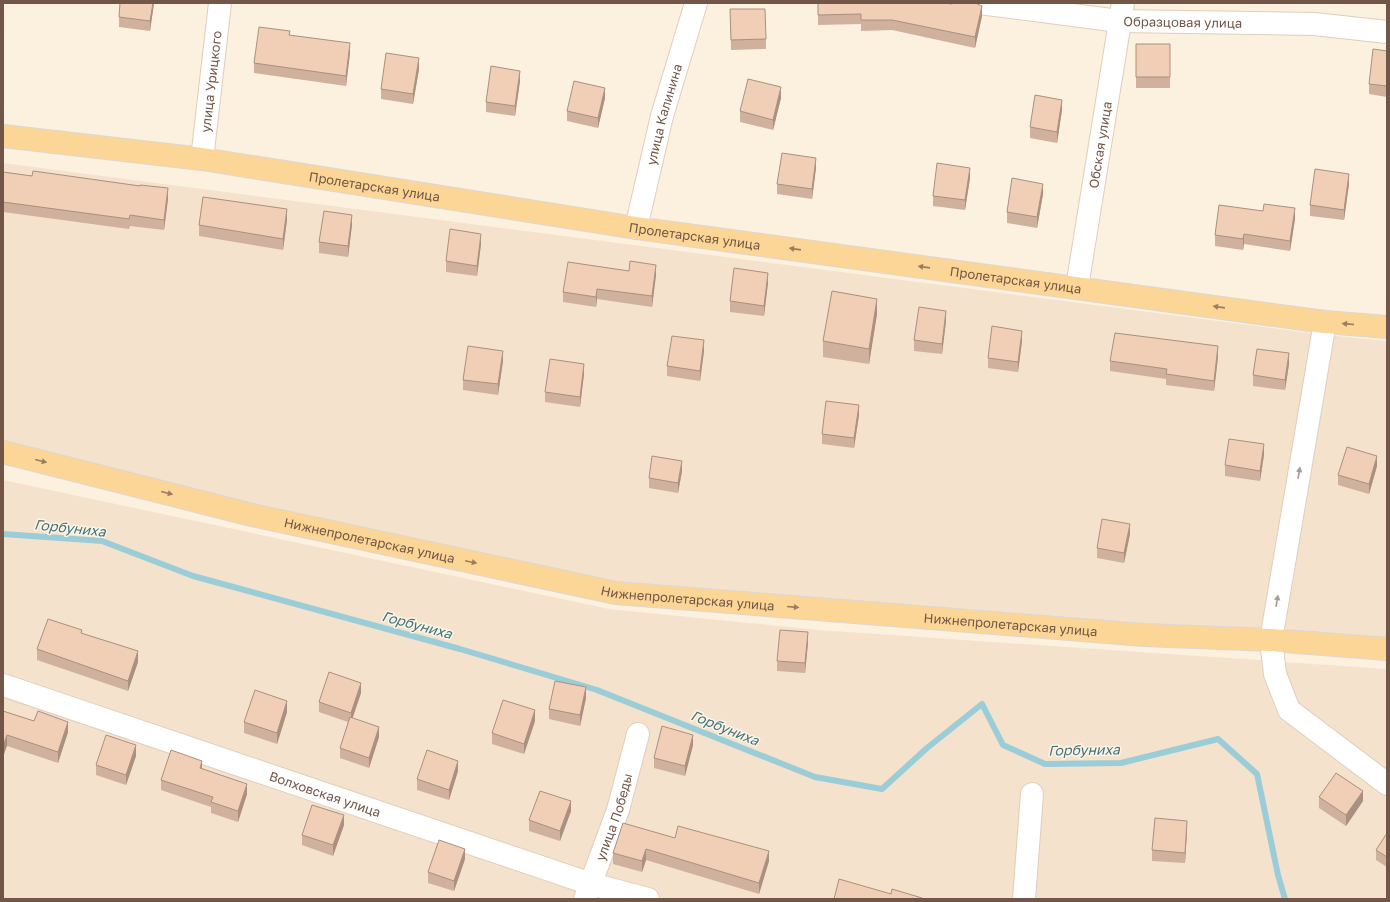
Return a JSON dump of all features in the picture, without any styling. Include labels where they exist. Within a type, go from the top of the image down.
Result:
[{"type":"main road","name":"Пролетарская улица","points":[[3,136],[202,159],[636,228],[1325,322],[1387,327]]},
{"type":"main road","name":"Нижнепролетарская улица","points":[[3,452],[252,515],[616,593],[1144,635],[1271,640],[1387,649]]},
{"type":"street","name":"улица Урицкого","points":[[202,159],[220,3]]},
{"type":"street","name":"улица Калинина","points":[[636,228],[662,116],[696,3]]},
{"type":"street","name":"Образцовая улица","points":[[980,3],[1314,24],[1387,32]]},
{"type":"street","name":"Обская улица","points":[[1077,287],[1121,12]]},
{"type":"street","points":[[1325,322],[1271,640],[1275,674],[1289,710],[1387,784]]},
{"type":"street","name":"Волховская улица","points":[[3,685],[588,892],[648,899]]},
{"type":"street","name":"улица Победы","points":[[588,892],[618,810],[638,734]]},
{"type":"street","points":[[1024,899],[1032,794]]},
{"type":"shaded area","points":[[3,163],[1326,335],[1387,341],[1387,644],[654,592],[256,517],[3,445]]},
{"type":"shaded area","points":[[3,480],[609,609],[819,630],[1387,669],[1387,899],[3,899]]},
{"type":"building","points":[[120,3],[153,3],[150,21],[119,17]]},
{"type":"building","points":[[818,3],[975,3],[982,6],[975,37],[892,20],[861,20],[861,14],[818,15]]},
{"type":"building","points":[[730,9],[765,9],[766,39],[731,40]]},
{"type":"building","points":[[259,27],[290,31],[289,35],[350,43],[346,76],[254,63]]},
{"type":"building","points":[[1136,44],[1170,44],[1170,77],[1136,77]]},
{"type":"building","points":[[1373,49],[1387,51],[1387,86],[1369,84]]},
{"type":"building","points":[[386,53],[419,58],[413,94],[381,89]]},
{"type":"building","points":[[491,66],[520,71],[515,106],[486,102]]},
{"type":"building","points":[[748,79],[781,87],[773,120],[740,111]]},
{"type":"building","points":[[574,81],[605,88],[598,118],[567,111]]},
{"type":"building","points":[[1035,95],[1062,100],[1057,132],[1030,127]]},
{"type":"building","points":[[782,153],[816,158],[812,189],[777,184]]},
{"type":"building","points":[[937,163],[970,168],[965,200],[933,196]]},
{"type":"building","points":[[1315,169],[1349,174],[1344,210],[1310,205]]},
{"type":"building","points":[[33,171],[140,186],[168,188],[164,220],[130,215],[129,219],[3,202],[3,172],[32,176]]},
{"type":"building","points":[[1012,178],[1043,184],[1037,217],[1007,212]]},
{"type":"building","points":[[203,197],[287,209],[283,239],[199,225]]},
{"type":"building","points":[[1264,204],[1295,208],[1290,241],[1244,234],[1243,239],[1215,235],[1219,205],[1263,211]]},
{"type":"building","points":[[324,211],[352,215],[348,246],[319,242]]},
{"type":"building","points":[[450,229],[481,234],[477,266],[446,261]]},
{"type":"building","points":[[630,261],[656,265],[652,296],[597,289],[596,297],[563,292],[568,262],[629,271]]},
{"type":"building","points":[[734,268],[768,273],[764,306],[730,301]]},
{"type":"building","points":[[832,291],[877,299],[869,349],[823,341]]},
{"type":"building","points":[[919,307],[946,311],[942,344],[914,340]]},
{"type":"building","points":[[992,326],[1022,331],[1018,362],[988,358]]},
{"type":"building","points":[[1115,333],[1218,346],[1214,381],[1166,374],[1167,369],[1110,361]]},
{"type":"building","points":[[672,336],[704,340],[700,371],[667,366]]},
{"type":"building","points":[[468,346],[503,351],[498,384],[463,380]]},
{"type":"building","points":[[1257,349],[1289,353],[1285,380],[1253,375]]},
{"type":"building","points":[[550,359],[584,364],[580,397],[545,392]]},
{"type":"building","points":[[826,401],[859,405],[854,438],[822,434]]},
{"type":"building","points":[[1229,439],[1264,444],[1260,471],[1225,465]]},
{"type":"building","points":[[1347,447],[1377,456],[1369,484],[1338,475]]},
{"type":"building","points":[[652,456],[682,461],[678,483],[649,478]]},
{"type":"building","points":[[1102,519],[1130,524],[1124,553],[1097,548]]},
{"type":"building","points":[[48,619],[82,630],[81,633],[138,651],[128,681],[37,649]]},
{"type":"building","points":[[780,630],[808,632],[805,663],[777,661]]},
{"type":"building","points":[[329,672],[361,683],[351,713],[319,702]]},
{"type":"building","points":[[555,681],[586,687],[580,715],[549,709]]},
{"type":"building","points":[[255,690],[287,701],[277,733],[244,722]]},
{"type":"building","points":[[503,700],[535,710],[524,744],[492,733]]},
{"type":"building","points":[[3,711],[34,721],[38,711],[68,722],[58,752],[7,735],[3,746]]},
{"type":"building","points":[[350,717],[379,727],[369,758],[340,748]]},
{"type":"building","points":[[662,726],[693,735],[685,766],[654,758]]},
{"type":"building","points":[[106,735],[136,745],[126,775],[96,765]]},
{"type":"building","points":[[171,750],[202,761],[200,768],[247,784],[238,811],[211,802],[213,797],[161,780]]},
{"type":"building","points":[[427,750],[458,761],[449,790],[417,779]]},
{"type":"building","points":[[1336,773],[1363,791],[1346,815],[1319,797]]},
{"type":"building","points":[[540,791],[571,801],[560,831],[529,820]]},
{"type":"building","points":[[312,805],[344,815],[333,845],[302,835]]},
{"type":"building","points":[[1155,818],[1187,821],[1185,853],[1152,850]]},
{"type":"building","points":[[623,823],[675,838],[678,826],[769,851],[759,883],[646,849],[642,861],[613,853]]},
{"type":"building","points":[[1387,833],[1387,857],[1376,850]]},
{"type":"building","points":[[439,840],[465,849],[454,881],[428,872]]},
{"type":"building","points":[[839,879],[891,894],[892,889],[922,899],[834,899]]},
{"type":"waterway","name":"Горбуниха","points":[[3,534],[102,541],[193,576],[460,649],[597,690],[815,777],[882,789],[927,748],[982,704],[1003,745],[1045,764],[1121,763],[1218,739],[1257,774],[1278,875],[1285,899]]}]
